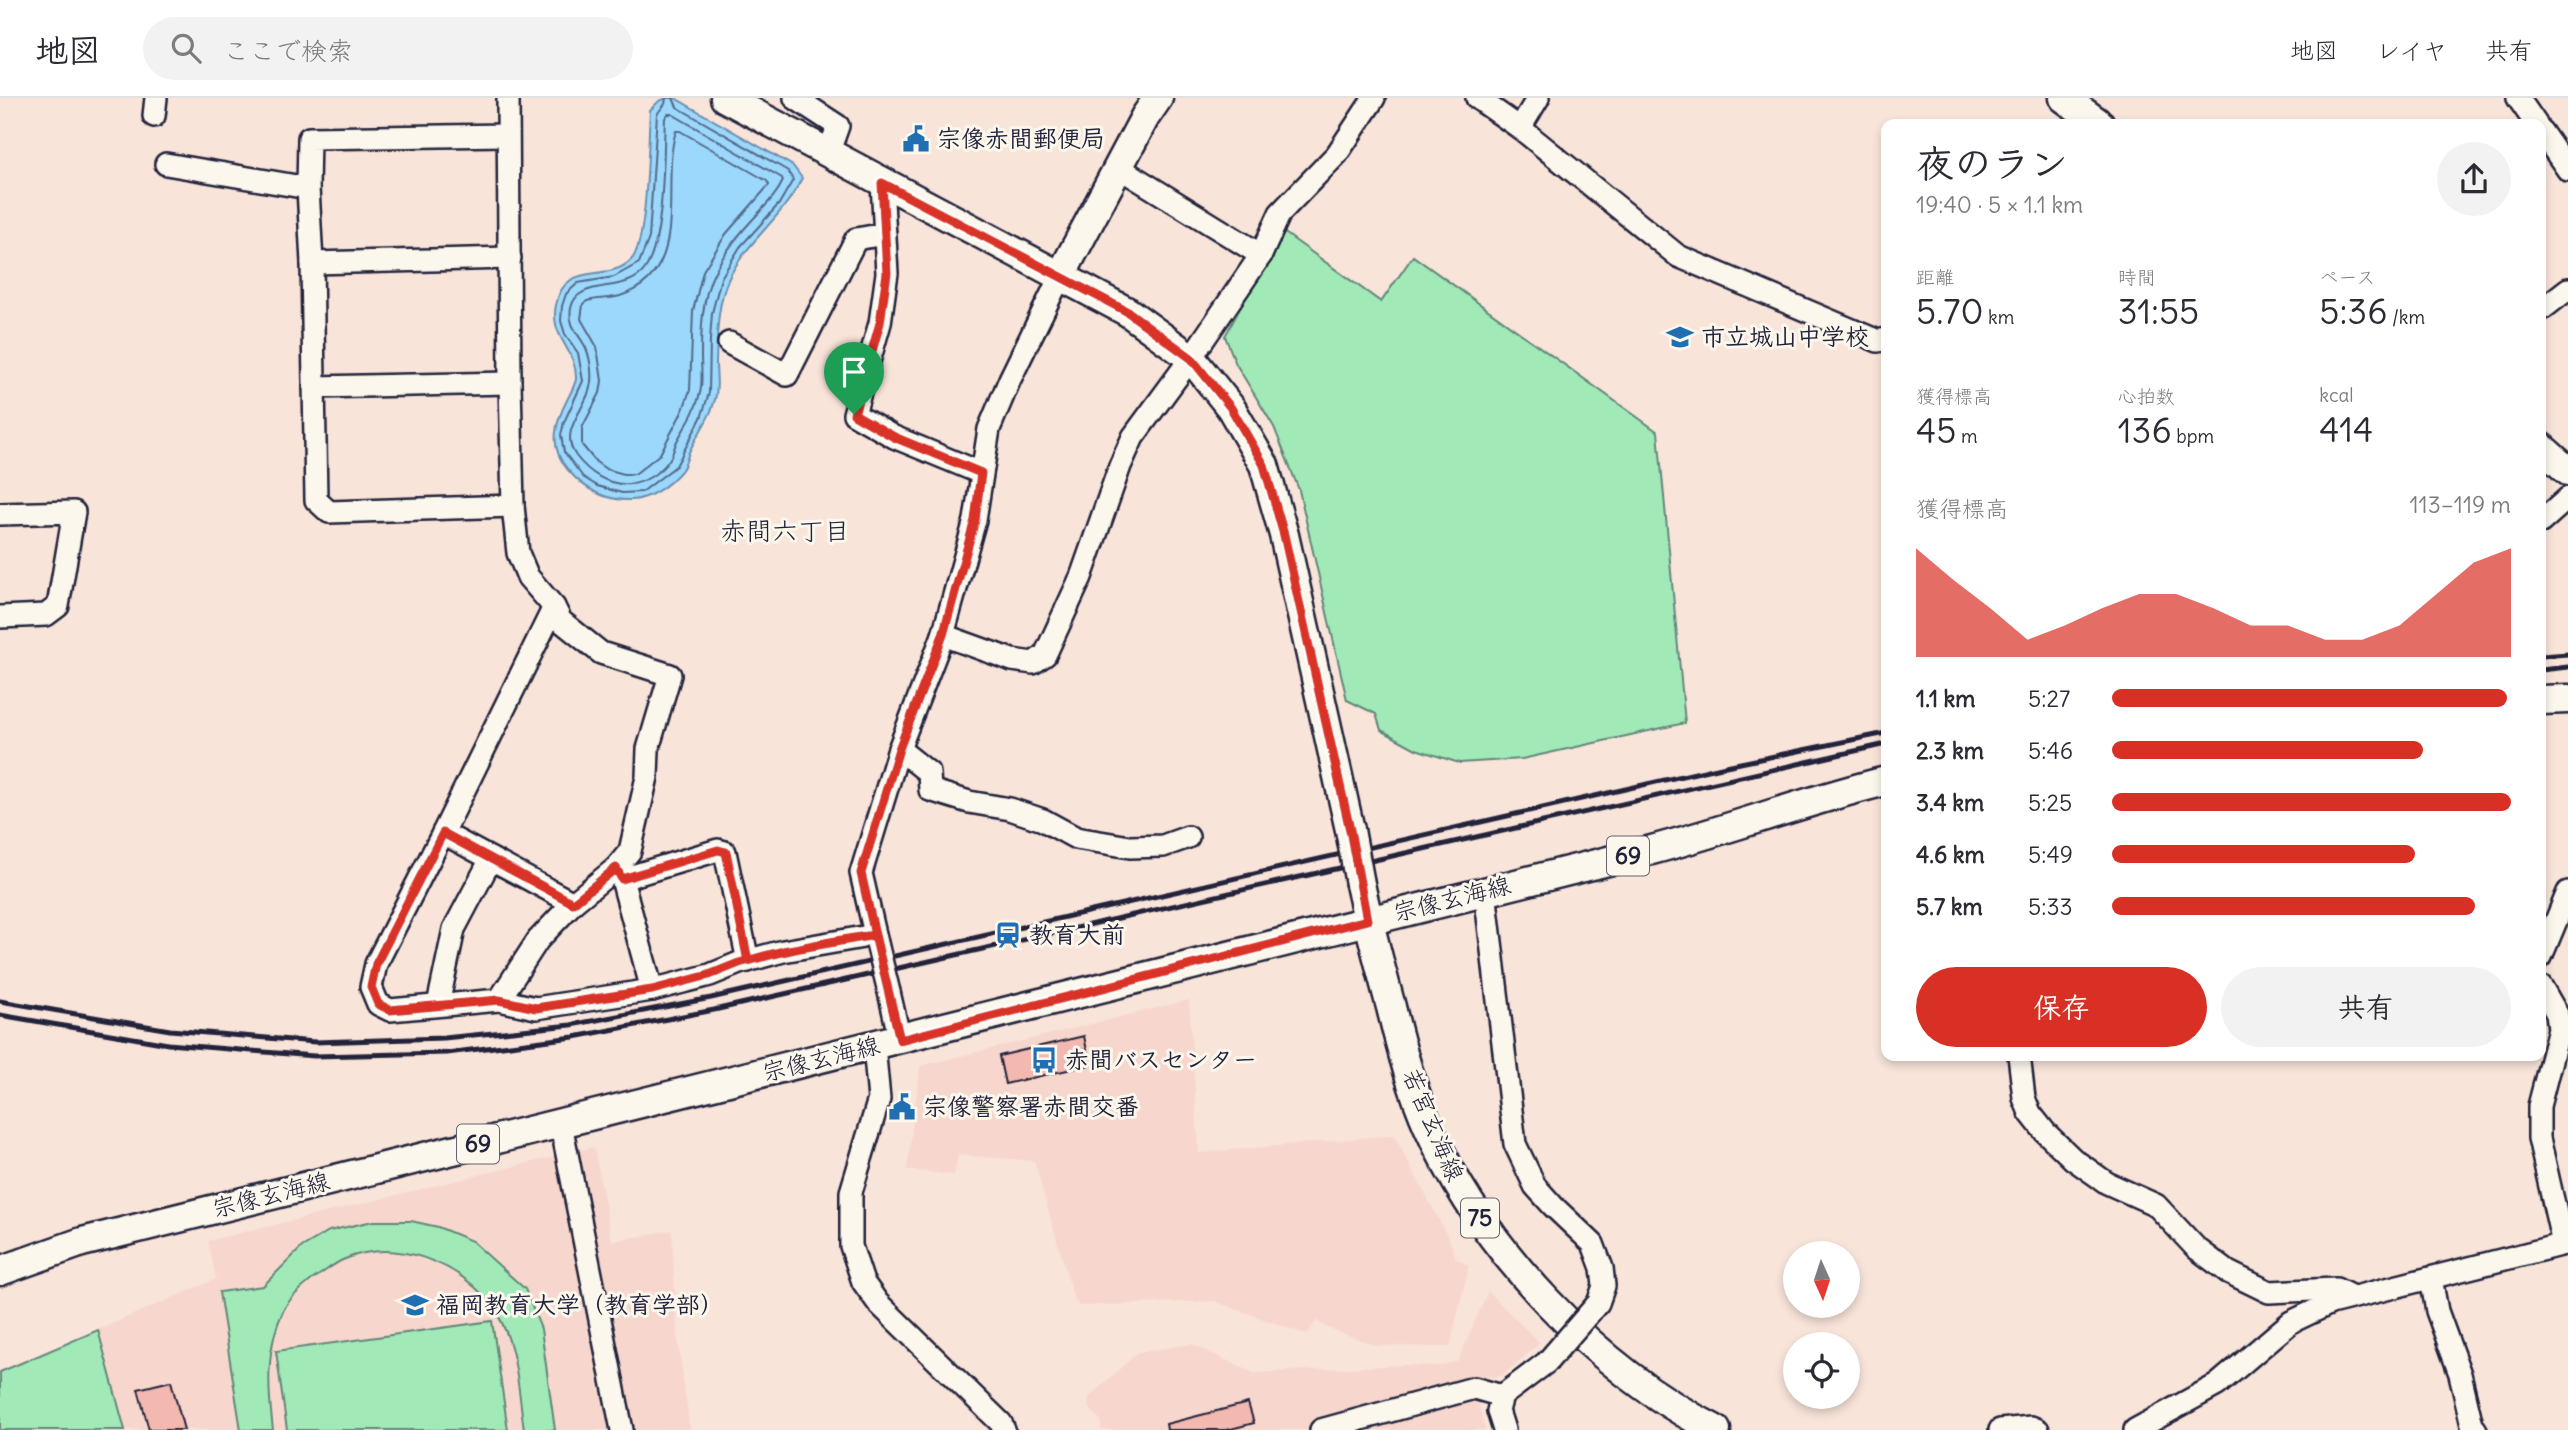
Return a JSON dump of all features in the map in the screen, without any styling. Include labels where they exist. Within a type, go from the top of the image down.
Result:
[{"type":"main road","name":"若宮玄海線","points":[[725,98],[1128,312],[1191,358],[1231,408],[1264,465],[1284,535],[1350,830],[1367,920],[1405,1060],[1429,1128],[1462,1192],[1502,1247],[1546,1300],[1595,1349],[1647,1388],[1716,1430]]},
{"type":"main road","points":[[1060,277],[1158,98]]},
{"type":"main road","points":[[2064,98],[2093,119]]},
{"type":"main road","points":[[2546,451],[2568,471]]},
{"type":"main road","points":[[2546,701],[2568,699]]},
{"type":"main road","name":"宗像玄海線","points":[[0,1271],[82,1242],[1651,850],[1839,792],[1881,782]]},
{"type":"street","points":[[508,98],[510,383],[513,506],[518,552],[528,577],[554,607],[561,621],[601,653],[670,675],[648,749],[647,777],[630,851],[619,873],[652,990]]},
{"type":"street","points":[[795,98],[838,126],[828,154]]},
{"type":"street","points":[[943,635],[1012,660],[1033,663],[1045,655],[1081,577],[1133,437],[1261,255],[1280,213],[1337,154],[1374,98]]},
{"type":"street","points":[[1477,98],[1520,128],[1678,256],[1881,340]]},
{"type":"street","points":[[1520,128],[1538,98]]},
{"type":"street","points":[[2518,98],[2533,119]]},
{"type":"street","points":[[507,135],[309,138],[308,188],[316,500],[329,512],[513,506]]},
{"type":"street","points":[[2546,138],[2568,170]]},
{"type":"street","points":[[166,164],[308,188]]},
{"type":"street","points":[[1118,167],[1261,255]]},
{"type":"street","points":[[882,183],[887,273],[880,323],[854,414],[894,437],[981,473]]},
{"type":"street","points":[[729,343],[787,375],[856,239],[885,233]]},
{"type":"street","points":[[312,263],[510,258]]},
{"type":"street","points":[[1004,1430],[1001,1423],[878,1303],[863,1282],[851,1246],[851,1192],[879,1100],[887,1043],[889,992],[861,873],[899,749],[943,635],[975,520],[989,429],[1010,379],[1060,277]]},
{"type":"street","points":[[2546,306],[2568,289]]},
{"type":"street","points":[[314,387],[510,383]]},
{"type":"street","points":[[2546,518],[2568,498]]},
{"type":"street","points":[[0,514],[74,512],[58,606],[46,615],[0,617]]},
{"type":"street","points":[[554,607],[376,964],[371,987],[378,1004],[390,1010],[499,1000],[536,1008],[652,990],[783,951],[876,939]]},
{"type":"street","points":[[899,749],[929,773],[930,790],[969,802],[1010,809],[1043,820],[1076,838],[1130,847],[1163,846],[1188,838]]},
{"type":"street","points":[[443,833],[573,903]]},
{"type":"street","points":[[499,1000],[538,940],[573,903],[619,873],[718,850],[726,852],[748,961]]},
{"type":"street","points":[[438,1004],[454,929],[491,859]]},
{"type":"street","points":[[1485,891],[1515,1144],[1535,1186],[1593,1244],[1602,1268],[1604,1286],[1598,1303],[1547,1362],[1502,1396],[1498,1411],[1504,1430]]},
{"type":"street","points":[[2546,945],[2568,892]]},
{"type":"street","points":[[2135,1430],[2217,1385],[2291,1322],[2331,1303],[2565,1244],[2539,1138],[2539,1106],[2559,1029],[2557,1014],[2546,995]]},
{"type":"street","points":[[2020,1061],[2024,1098],[2030,1113],[2045,1132],[2073,1159],[2107,1183],[2156,1205],[2196,1248],[2228,1272],[2269,1292],[2336,1289],[2352,1297]]},
{"type":"street","points":[[561,1124],[621,1430]]},
{"type":"street","points":[[2431,1278],[2437,1311],[2459,1374],[2472,1426],[2476,1430]]},
{"type":"street","points":[[1321,1430],[1474,1388],[1502,1396]]},
{"type":"street","points":[[2000,1430],[2031,1427],[2038,1430]]},
{"type":"shaded area","points":[[1189,1000],[1199,1153],[1394,1135],[1449,1239],[1456,1258],[1469,1266],[1450,1347],[1377,1346],[1316,1321],[1307,1335],[1214,1301],[1079,1306],[1074,1300],[1034,1161],[958,1155],[954,1175],[907,1170],[920,1066]]},
{"type":"shaded area","name":"福岡教育大学（教育学部）","points":[[594,1147],[612,1241],[672,1230],[677,1332],[690,1430],[0,1430],[0,1372],[216,1279],[208,1241]]},
{"type":"shaded area","points":[[1488,1291],[1540,1343],[1502,1376],[1486,1377],[1483,1380],[1477,1397],[1485,1430],[1101,1430],[1101,1421],[1088,1407],[1089,1397],[1138,1352],[1192,1344],[1254,1373],[1399,1365],[1440,1366],[1458,1361]]},
{"type":"green space","points":[[1282,231],[1381,302],[1413,256],[1658,432],[1685,723],[1522,759],[1459,763],[1416,749],[1381,730],[1376,714],[1347,700],[1299,490],[1274,427],[1236,364],[1225,336]]},
{"type":"green space","points":[[373,1221],[411,1221],[438,1227],[472,1241],[525,1289],[541,1329],[555,1430],[524,1430],[511,1346],[489,1302],[460,1275],[442,1265],[404,1253],[384,1251],[364,1253],[339,1262],[312,1280],[291,1299],[278,1324],[271,1354],[269,1384],[273,1430],[241,1430],[219,1292],[263,1286],[302,1247],[329,1231]]},
{"type":"green space","points":[[492,1321],[508,1430],[287,1430],[276,1351]]},
{"type":"green space","points":[[98,1330],[125,1430],[0,1430],[0,1372]]},
{"type":"water","points":[[675,98],[793,166],[802,178],[728,280],[718,321],[716,395],[684,467],[671,481],[652,494],[632,500],[613,499],[582,483],[568,470],[558,453],[557,426],[576,379],[572,359],[556,326],[556,305],[568,282],[577,277],[621,267],[631,260],[637,250],[644,213],[650,110],[659,101]]},
{"type":"building","name":"赤間バスセンター","points":[[1084,1036],[1090,1065],[1005,1084],[999,1056]]},
{"type":"building","points":[[171,1381],[184,1430],[149,1430],[138,1389]]},
{"type":"building","points":[[1248,1403],[1254,1423],[1227,1430],[1167,1430],[1166,1424]]},
{"type":"railway","points":[[2546,656],[2568,654]]},
{"type":"railway","points":[[2546,669],[2568,667]]},
{"type":"railway","points":[[0,1001],[170,1030],[315,1042],[444,1038],[571,1025],[711,998],[1726,766],[1881,734]]},
{"type":"railway","points":[[0,1015],[168,1044],[314,1056],[447,1053],[574,1037],[714,1010],[1881,745]]},
{"type":"place","name":"宗像赤間郵便局","points":[[916,139]]},
{"type":"place","name":"市立城山中学校","points":[[1680,337]]},
{"type":"place","name":"教育大前","points":[[1008,935]]},
{"type":"place","name":"赤間バスセンター","points":[[1044,1060]]},
{"type":"place","name":"宗像警察署赤間交番","points":[[902,1107]]},
{"type":"place","name":"福岡教育大学（教育学部）","points":[[415,1305]]},
{"type":"district","name":"赤間六丁目","points":[[785,531]]},
{"type":"route","points":[[854,414],[880,323],[887,273],[882,183],[1128,312],[1191,358],[1231,408],[1264,465],[1284,535],[1350,830],[1367,920],[900,1040],[875,935],[842,939],[783,951],[748,961],[726,852],[718,850],[622,879],[616,868],[573,903],[443,833],[376,964],[371,987],[378,1004],[390,1010],[499,1000],[536,1008],[652,990],[783,951],[875,935],[861,873],[899,749],[943,635],[975,520],[981,473],[894,437],[854,414]]}]
